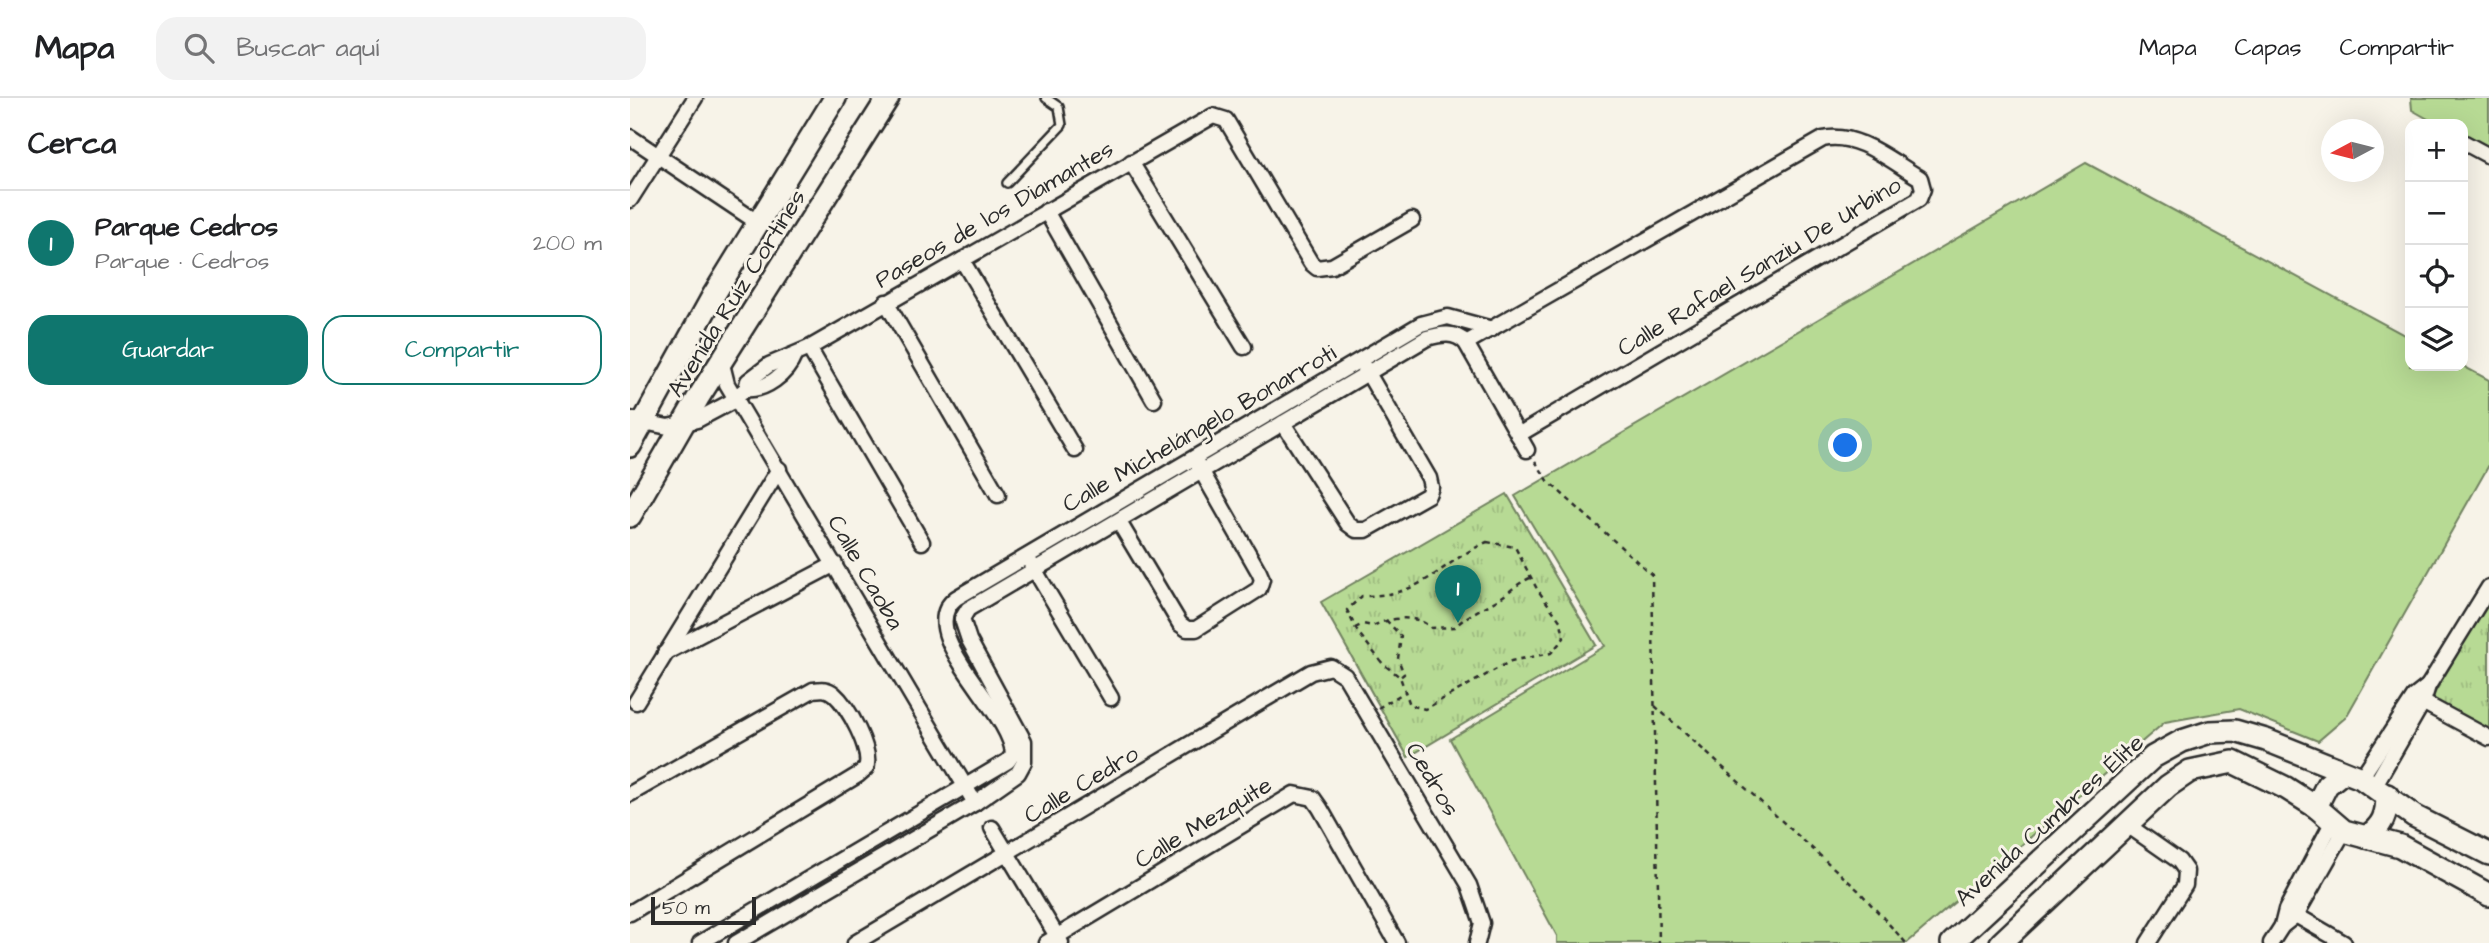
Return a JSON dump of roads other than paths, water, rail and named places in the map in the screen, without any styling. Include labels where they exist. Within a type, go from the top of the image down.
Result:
[{"type":"street","points":[[630,200],[695,98]]},
{"type":"street","name":"Avenida Ruíz Cortines","points":[[630,446],[637,421],[835,98]]},
{"type":"street","name":"Avenida Ruíz Cortines","points":[[630,516],[888,98]]},
{"type":"street","name":"Paseos de los Diamantes","points":[[637,421],[668,427],[697,420],[741,393],[748,381],[777,360],[794,356],[809,348],[1213,116],[1226,120],[1311,263],[1317,268],[1332,266],[1412,220]]},
{"type":"street","points":[[630,136],[757,222]]},
{"type":"street","name":"Calle Rafael Sanziu De Urbino","points":[[1466,343],[1823,139],[1836,136],[1850,138],[1920,178],[1923,189],[1919,199],[1518,435]]},
{"type":"street","points":[[2468,145],[2489,156]]},
{"type":"street","points":[[1131,162],[1244,347]]},
{"type":"street","points":[[1046,211],[1154,400]]},
{"type":"street","points":[[962,260],[1075,450]]},
{"type":"street","points":[[886,302],[998,495]]},
{"type":"street","name":"Calle Michelángelo Bonarroti","points":[[962,620],[968,609],[1119,522],[1198,465],[1361,360],[1434,318],[1460,319],[1492,329]]},
{"type":"street","name":"Calle Michelángelo Bonarroti","points":[[942,616],[947,605],[956,598],[1025,555],[1283,423],[1427,338],[1449,334],[1460,337],[1466,343]]},
{"type":"street","points":[[1466,343],[1527,450]]},
{"type":"street","points":[[809,348],[922,542]]},
{"type":"street","points":[[1283,423],[1348,524],[1356,530],[1366,530],[1428,495],[1431,487],[1429,478],[1361,360]]},
{"type":"street","name":"Calle Caoba","points":[[722,364],[724,377],[741,393],[779,469],[975,803]]},
{"type":"street","points":[[1119,522],[1180,624],[1187,629],[1196,629],[1259,589],[1262,579],[1198,465]]},
{"type":"street","points":[[636,702],[779,469]]},
{"type":"street","points":[[1025,555],[1111,698]]},
{"type":"street","points":[[665,653],[835,564]]},
{"type":"street","points":[[2366,783],[2489,587]]},
{"type":"street","points":[[700,943],[965,786],[1019,758],[1026,750],[1020,729],[969,640],[962,620],[942,616],[946,638],[1008,733],[1019,758],[1018,773],[975,803],[736,943]]},
{"type":"street","name":"Cedros","points":[[1331,667],[1345,676],[1469,885],[1482,923],[1477,943]]},
{"type":"street","name":"Calle Cedro","points":[[856,943],[1008,855],[1311,672],[1331,667]]},
{"type":"street","points":[[630,794],[813,690],[826,689],[835,695],[868,749],[866,768],[858,775],[630,913]]},
{"type":"street","points":[[2419,700],[2489,738]]},
{"type":"street","points":[[2233,762],[2235,731]]},
{"type":"street","name":"Avenida Cumbres Élite","points":[[1952,943],[2153,757],[2182,741],[2210,732],[2235,731],[2266,740],[2366,783],[2414,816],[2489,854]]},
{"type":"street","points":[[2001,943],[2168,786],[2190,771],[2233,762],[2264,776],[2316,807],[2338,827],[2400,846],[2489,895]]},
{"type":"street","points":[[2316,807],[2327,785],[2366,783]]},
{"type":"street","points":[[2366,783],[2385,817],[2379,828],[2366,837]]},
{"type":"street","name":"Calle Mezquite","points":[[1055,941],[1294,794],[1304,794],[1313,798],[1320,807],[1397,943]]},
{"type":"street","points":[[2126,824],[2179,861],[2186,871],[2185,884],[2148,943]]},
{"type":"street","points":[[2271,943],[2291,913],[2338,827]]},
{"type":"street","points":[[992,828],[1055,941]]},
{"type":"street","points":[[2291,913],[2344,943]]},
{"type":"lane","points":[[1007,184],[1062,125],[1059,107],[1046,98]]},
{"type":"place","name":"Parque Cedros","points":[[1458,623]]}]
